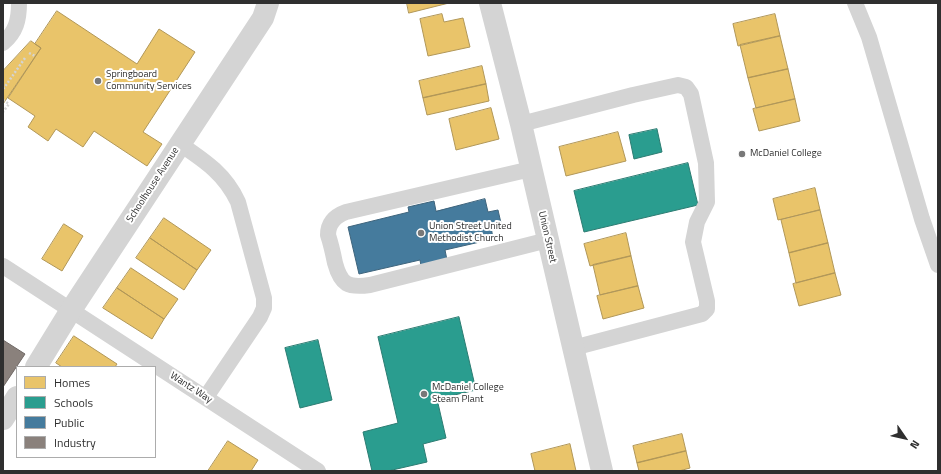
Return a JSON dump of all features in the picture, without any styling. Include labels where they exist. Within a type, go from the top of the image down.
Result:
[{"type":"street","name":"Schoolhouse Avenue","points":[[37,366],[71,310],[263,18],[268,3]]},
{"type":"street","name":"Union Street","points":[[490,3],[521,124],[602,471]]},
{"type":"street","points":[[3,419],[16,399]]},
{"type":"lane","points":[[3,43],[16,28],[19,3]]},
{"type":"lane","points":[[856,3],[869,37],[922,219],[938,265]]},
{"type":"lane","points":[[521,124],[678,85],[686,87],[691,94],[706,163],[707,202],[697,222],[693,242],[707,301],[707,309],[702,314],[573,348]]},
{"type":"lane","points":[[180,144],[208,162],[220,174],[233,191],[238,202],[264,298],[264,308],[260,317],[206,398]]},
{"type":"lane","points":[[531,169],[346,212],[338,215],[333,220],[328,230],[328,234],[339,276],[348,284],[353,286],[370,285],[548,240]]},
{"type":"lane","name":"Wantz Way","points":[[3,266],[318,471]]},
{"type":"path","points":[[26,49],[29,53],[35,56]]},
{"type":"path","points":[[3,88],[29,53]]},
{"type":"path","points":[[3,100],[9,104],[3,112]]},
{"type":"building: Homes","points":[[407,3],[449,3],[409,13]]},
{"type":"building: Homes","name":"Springboard Community Services","points":[[57,11],[137,64],[159,29],[195,52],[143,132],[162,144],[147,166],[94,131],[83,147],[56,129],[48,141],[28,127],[35,116],[8,98],[41,48],[35,44]]},
{"type":"building: Homes","points":[[442,14],[444,22],[463,18],[470,47],[428,56],[420,19]]},
{"type":"building: Homes","points":[[775,14],[780,36],[738,46],[733,24]]},
{"type":"building: Homes","points":[[780,36],[788,69],[748,78],[740,45]]},
{"type":"building: Homes","points":[[31,41],[41,48],[3,104],[3,71]]},
{"type":"building: Homes","points":[[482,66],[486,84],[423,98],[419,81]]},
{"type":"building: Homes","points":[[788,69],[795,99],[756,108],[748,78]]},
{"type":"building: Homes","points":[[486,84],[489,101],[427,115],[423,98]]},
{"type":"building: Homes","points":[[795,99],[800,121],[759,131],[753,109]]},
{"type":"building: Homes","points":[[491,108],[499,139],[456,150],[449,119]]},
{"type":"building: Homes","points":[[618,132],[626,161],[566,176],[559,147]]},
{"type":"building: Homes","points":[[815,188],[820,210],[778,220],[773,199]]},
{"type":"building: Homes","points":[[820,210],[828,243],[789,253],[781,220]]},
{"type":"building: Homes","points":[[164,218],[211,250],[197,270],[150,238]]},
{"type":"building: Homes","points":[[64,224],[83,236],[62,271],[42,259]]},
{"type":"building: Homes","points":[[626,233],[631,256],[590,266],[584,244]]},
{"type":"building: Homes","points":[[150,238],[197,270],[184,290],[136,258]]},
{"type":"building: Homes","points":[[828,243],[835,273],[796,283],[789,253]]},
{"type":"building: Homes","points":[[631,256],[638,286],[600,295],[593,265]]},
{"type":"building: Homes","points":[[131,268],[178,299],[164,319],[117,288]]},
{"type":"building: Homes","points":[[835,273],[841,295],[799,306],[793,284]]},
{"type":"building: Homes","points":[[638,286],[644,308],[603,319],[597,296]]},
{"type":"building: Homes","points":[[117,288],[164,319],[152,339],[103,308]]},
{"type":"building: Homes","points":[[74,336],[117,364],[116,366],[60,366],[56,363]]},
{"type":"building: Homes","points":[[682,434],[686,451],[637,463],[633,446]]},
{"type":"building: Homes","points":[[228,441],[258,460],[251,471],[208,471]]},
{"type":"building: Homes","points":[[570,444],[576,471],[535,471],[531,454]]},
{"type":"building: Homes","points":[[686,451],[690,468],[679,471],[639,471],[637,463]]},
{"type":"building: Schools","points":[[657,129],[662,152],[634,159],[629,135]]},
{"type":"building: Schools","points":[[688,163],[698,205],[584,232],[574,191]]},
{"type":"building: Schools","name":"McDaniel College Steam Plant","points":[[459,317],[476,390],[437,399],[446,438],[423,444],[427,462],[388,471],[372,471],[363,432],[398,423],[378,337]]},
{"type":"building: Schools","points":[[318,340],[332,400],[300,408],[285,348]]},
{"type":"building: Public","name":"Union Street United Methodist Church","points":[[485,199],[488,212],[498,210],[501,223],[491,226],[493,239],[445,250],[447,260],[421,266],[420,260],[359,274],[348,227],[409,212],[408,207],[434,201],[436,211]]},
{"type":"building: Industry","points":[[3,340],[25,354],[3,387]]},
{"type":"place","name":"Springboard Community Services","points":[[98,81]]},
{"type":"place","name":"McDaniel College","points":[[742,154]]},
{"type":"place","name":"Union Street United Methodist Church","points":[[421,233]]},
{"type":"place","name":"McDaniel College Steam Plant","points":[[424,394]]}]
